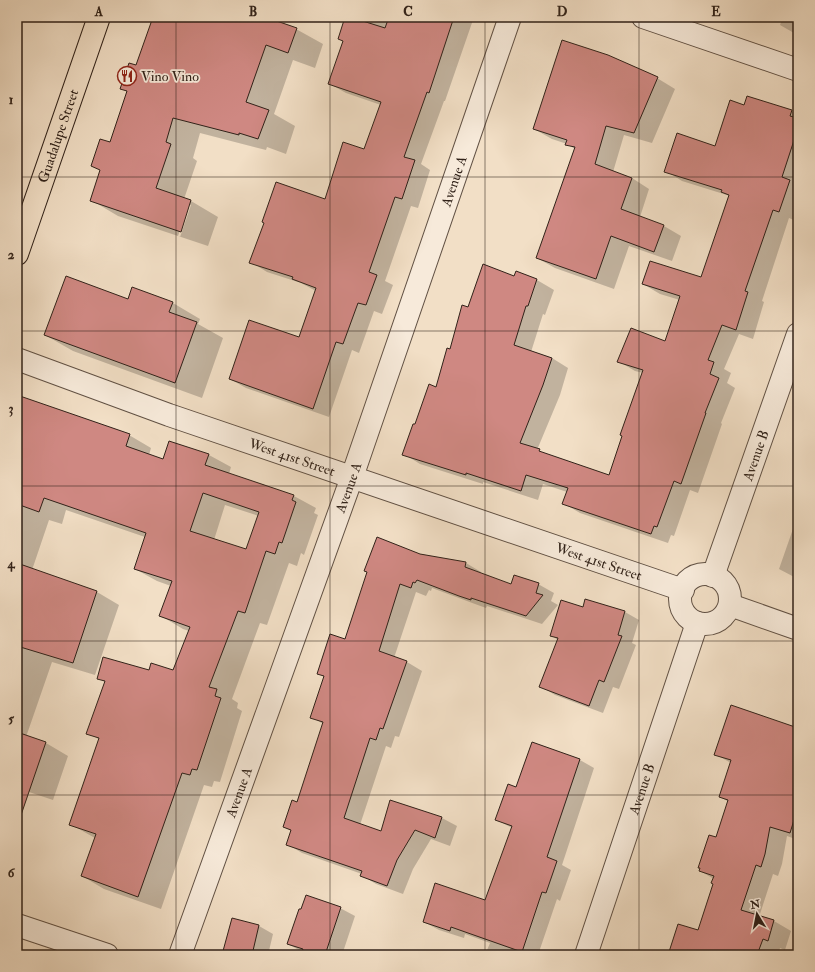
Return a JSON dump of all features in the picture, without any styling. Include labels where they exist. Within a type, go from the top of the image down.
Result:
[{"type":"main road","name":"Guadalupe Street","points":[[17,254],[99,17]]},
{"type":"street","name":"Avenue A","points":[[180,955],[352,477],[510,17]]},
{"type":"street","points":[[643,17],[798,70]]},
{"type":"street","name":"Avenue B","points":[[713,576],[798,334]]},
{"type":"street","name":"West 41st Street","points":[[17,359],[169,415],[682,590]]},
{"type":"street","points":[[706,575],[713,576],[725,585],[729,591],[730,605],[721,619],[713,623],[697,623],[684,613],[681,605],[682,590],[692,578],[706,575]]},
{"type":"street","points":[[730,605],[798,628]]},
{"type":"street","name":"Avenue B","points":[[586,955],[697,623]]},
{"type":"street","points":[[17,925],[107,955]]},
{"type":"building","points":[[153,17],[265,17],[297,28],[288,53],[266,45],[246,102],[269,110],[258,139],[239,133],[239,135],[173,118],[166,142],[171,144],[156,188],[191,200],[181,232],[90,201],[100,170],[91,166],[100,139],[110,142],[127,91],[120,89],[129,63],[136,65]]},
{"type":"building","points":[[345,17],[350,17],[385,28],[389,17],[454,17],[429,93],[427,92],[404,157],[415,160],[402,199],[395,197],[369,272],[377,275],[366,305],[358,303],[343,344],[336,342],[313,409],[229,379],[249,320],[299,337],[316,288],[292,279],[293,277],[249,263],[264,223],[262,222],[276,182],[325,199],[343,142],[364,149],[381,102],[328,84],[343,41],[338,39]]},
{"type":"building","points":[[562,40],[608,55],[658,77],[634,133],[606,126],[595,164],[632,178],[621,209],[664,225],[654,252],[611,236],[596,279],[536,258],[575,147],[565,145],[567,140],[533,129]]},
{"type":"building","points":[[747,96],[792,110],[790,116],[798,118],[798,128],[782,177],[790,180],[779,212],[773,210],[745,291],[748,292],[736,330],[722,325],[708,360],[714,362],[710,374],[719,378],[705,413],[681,484],[674,481],[657,527],[654,526],[651,534],[562,504],[568,488],[526,475],[521,491],[466,473],[466,475],[402,455],[429,384],[436,387],[447,348],[450,349],[462,305],[468,307],[483,264],[514,276],[516,271],[537,279],[528,306],[526,306],[514,345],[552,358],[520,443],[609,475],[622,436],[620,435],[643,370],[617,362],[631,328],[665,341],[680,296],[642,284],[650,261],[701,277],[729,195],[721,192],[722,190],[664,172],[677,133],[715,146],[730,100],[744,105]]},
{"type":"building","points":[[66,276],[128,299],[132,287],[173,302],[169,312],[197,322],[175,383],[44,335]]},
{"type":"building","points":[[17,395],[130,434],[126,446],[163,459],[169,441],[209,454],[205,465],[294,495],[292,500],[296,502],[282,543],[279,542],[275,554],[266,551],[245,613],[238,611],[209,687],[217,689],[215,696],[221,698],[197,770],[192,769],[190,775],[182,773],[138,897],[81,876],[96,834],[69,825],[99,738],[86,734],[105,681],[97,679],[103,657],[149,670],[151,663],[173,670],[190,627],[159,616],[172,581],[134,569],[146,533],[44,498],[39,512],[17,504]],"holes":[[[203,493],[259,512],[246,549],[190,531]]]},
{"type":"building","points":[[377,537],[420,554],[466,562],[465,567],[511,584],[514,575],[539,583],[536,593],[543,595],[526,616],[471,598],[471,600],[417,580],[415,583],[413,582],[411,588],[400,584],[379,651],[407,661],[383,729],[380,728],[376,740],[370,738],[344,818],[381,831],[390,800],[442,817],[435,838],[415,830],[397,860],[387,886],[360,876],[362,871],[286,845],[291,830],[283,827],[292,800],[297,802],[323,722],[310,718],[324,676],[317,674],[330,634],[345,639],[367,572],[364,571]]},
{"type":"building","points":[[17,563],[97,591],[73,663],[17,646]]},
{"type":"building","points":[[585,599],[625,611],[618,635],[622,636],[604,682],[599,680],[589,706],[539,687],[558,638],[550,636],[561,600],[583,607]]},
{"type":"building","points":[[731,705],[798,728],[798,807],[790,833],[770,827],[761,867],[756,865],[741,910],[774,920],[768,941],[763,939],[757,955],[668,955],[678,924],[698,930],[713,884],[711,883],[714,876],[699,871],[700,868],[698,868],[709,835],[716,837],[728,800],[719,797],[731,760],[714,755]]},
{"type":"building","points":[[17,732],[46,742],[20,818],[17,818]]},
{"type":"building","points":[[532,742],[580,759],[547,857],[557,861],[546,893],[542,892],[522,952],[451,927],[450,931],[423,922],[435,883],[485,900],[512,826],[495,820],[508,784],[516,787]]},
{"type":"building","points":[[306,895],[341,907],[325,955],[301,955],[303,949],[287,944],[299,909],[301,909]]},
{"type":"building","points":[[232,918],[259,925],[252,955],[237,955],[223,951]]},
{"type":"place","name":"Vino Vino","points":[[127,76]]}]
